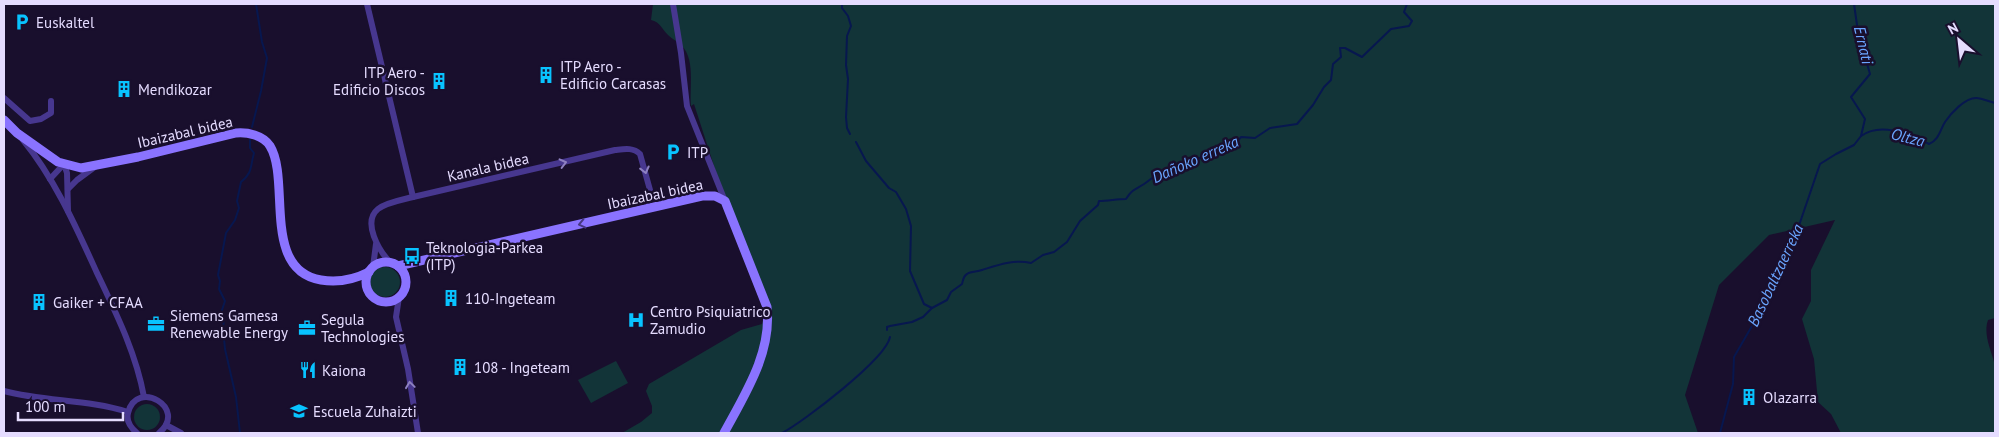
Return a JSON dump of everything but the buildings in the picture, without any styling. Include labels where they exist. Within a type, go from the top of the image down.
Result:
[{"type":"street","points":[[367,4],[413,197]]},
{"type":"street","points":[[673,4],[687,106],[725,201]]},
{"type":"street","points":[[4,98],[30,121],[41,119],[51,113],[51,102]]},
{"type":"street","name":"Ibaizabal bidea","points":[[4,120],[17,133],[37,148],[64,164],[81,168],[245,132],[262,139],[270,146],[274,154],[282,233],[288,255],[295,266],[304,274],[314,279],[332,282],[355,278],[371,269]]},
{"type":"street","points":[[17,133],[50,178],[69,214],[119,319],[135,360],[144,397]]},
{"type":"street","name":"Kanala bidea","points":[[394,264],[382,254],[376,240],[372,224],[375,212],[383,206],[413,197],[614,150],[629,149],[640,154],[650,190]]},
{"type":"street","points":[[50,178],[64,164],[67,173],[69,214]]},
{"type":"street","points":[[68,188],[96,166]]},
{"type":"street","points":[[650,190],[661,205]]},
{"type":"street","points":[[647,208],[650,190]]},
{"type":"street","name":"Ibaizabal bidea","points":[[394,264],[435,258],[702,196],[715,196],[725,201],[767,307],[768,316],[759,366],[724,433]]},
{"type":"street","name":"Kanala bidea","points":[[371,269],[376,240]]},
{"type":"street","points":[[399,296],[394,300],[382,301],[376,299],[368,291],[366,284],[371,269],[378,264],[394,264],[403,272],[405,285],[399,296],[396,318],[408,369],[418,433]]},
{"type":"street","name":"Ibaizabal bidea","points":[[340,281],[352,283],[368,291]]},
{"type":"street","points":[[4,391],[23,396],[108,406],[128,412]]},
{"type":"street","points":[[137,433],[129,424],[128,412],[134,402],[144,397],[162,402],[167,413],[166,425],[159,433]]},
{"type":"street","points":[[166,425],[181,433]]},
{"type":"green space","points":[[653,4],[1995,4],[1995,318],[1988,320],[1986,331],[1996,377],[1995,433],[1841,433],[1831,414],[1818,402],[1814,359],[1802,319],[1811,301],[1811,270],[1835,220],[1769,235],[1719,285],[1685,395],[1698,433],[622,433],[652,413],[652,406],[646,391],[649,384],[741,330],[762,324],[765,313],[726,203],[694,104],[691,106],[689,58],[681,45],[668,35],[659,24],[651,20]]},
{"type":"green space","points":[[385,267],[391,268],[399,276],[399,288],[391,296],[385,297],[379,296],[371,288],[370,282],[371,276],[379,268]]},
{"type":"green space","points":[[616,361],[628,383],[591,403],[578,380]]},
{"type":"green space","points":[[147,404],[157,407],[160,417],[157,427],[147,430],[137,427],[134,417],[137,407]]},
{"type":"waterway","points":[[252,127],[267,58],[262,42],[256,4]]},
{"type":"waterway","points":[[842,4],[842,8],[848,16],[851,26],[847,36],[846,65],[848,79],[846,117],[847,128],[850,134]]},
{"type":"waterway","name":"Dañoko erreka","points":[[887,330],[887,327],[912,322],[923,317],[932,308],[947,300],[951,292],[962,284],[963,279],[969,273],[1012,262],[1031,263],[1043,255],[1054,252],[1067,242],[1080,221],[1098,205],[1099,201],[1126,199],[1132,191],[1160,173],[1172,170],[1175,165],[1210,154],[1230,145],[1241,137],[1255,138],[1270,128],[1297,124],[1331,80],[1333,64],[1341,57],[1340,48],[1345,48],[1362,57],[1391,29],[1409,26],[1412,21],[1404,12],[1407,4]]},
{"type":"waterway","name":"Basobaltzaerreka","points":[[1720,433],[1733,384],[1734,357],[1767,300],[1793,243],[1820,164],[1854,145],[1861,136],[1865,119],[1851,97],[1870,74],[1858,32],[1854,4]]},
{"type":"waterway","name":"Oltza","points":[[1861,136],[1878,130],[1895,131],[1929,144],[1937,137],[1951,114],[1967,100],[1976,98],[1995,103]]},
{"type":"waterway","points":[[240,433],[236,397],[225,349],[224,319],[221,313],[225,301],[219,289],[220,281],[218,275],[226,233],[235,220],[239,208],[237,201],[241,182],[248,175],[251,166],[254,153],[250,148],[250,140]]},
{"type":"waterway","points":[[856,142],[866,161],[889,188],[896,192],[906,209],[911,226],[910,271],[924,304],[932,308]]},
{"type":"waterway","name":"Dañoko erreka","points":[[782,433],[824,404],[860,374],[885,347],[890,337]]},
{"type":"place","name":"Euskaltel","points":[[22,22]]},
{"type":"place","name":"ITP Aero - Edificio Carcasas","points":[[546,75]]},
{"type":"place","name":"ITP Aero - Edificio Discos","points":[[439,81]]},
{"type":"place","name":"Mendikozar","points":[[124,89]]},
{"type":"place","name":"ITP","points":[[673,152]]},
{"type":"place","name":"Teknologia-Parkea (ITP)","points":[[412,256]]},
{"type":"place","name":"110-Ingeteam","points":[[451,298]]},
{"type":"place","name":"Gaiker + CFAA","points":[[39,302]]},
{"type":"place","name":"Centro Psiquiatrico Zamudio","points":[[636,320]]},
{"type":"place","name":"Siemens Gamesa Renewable Energy","points":[[156,324]]},
{"type":"place","name":"Segula Technologies","points":[[307,328]]},
{"type":"place","name":"108 - Ingeteam","points":[[460,367]]},
{"type":"place","name":"Kaiona","points":[[308,370]]},
{"type":"place","name":"Olazarra","points":[[1749,397]]},
{"type":"place","name":"Escuela Zuhaizti","points":[[299,411]]},
{"type":"water label","name":"Ernati","points":[[1864,45]]}]
